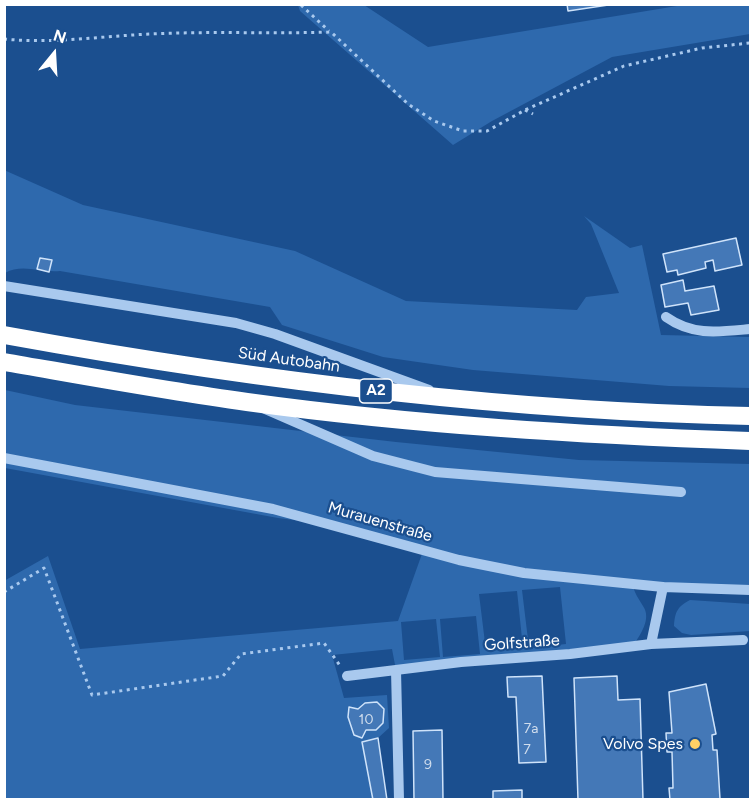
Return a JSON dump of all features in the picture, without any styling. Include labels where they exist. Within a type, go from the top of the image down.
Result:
[{"type":"highway","name":"Süd Autobahn","points":[[4,335],[124,357],[323,385],[454,399],[598,410],[750,416]]},
{"type":"highway","name":"A2","points":[[4,362],[248,402],[450,424],[605,436],[750,441]]},
{"type":"street","points":[[4,286],[236,323],[275,334],[454,399]]},
{"type":"street","points":[[666,317],[678,326],[694,331],[750,329]]},
{"type":"street","points":[[248,402],[373,456],[435,472],[681,492]]},
{"type":"street","name":"Murauenstraße","points":[[4,458],[273,509],[459,560],[524,573],[663,586],[750,590]]},
{"type":"street","points":[[651,644],[663,586]]},
{"type":"street","name":"Golfstraße","points":[[347,676],[651,644],[744,640]]},
{"type":"street","points":[[396,670],[399,800]]},
{"type":"path","points":[[301,5],[408,104],[434,121],[463,131],[486,131],[525,110],[624,66],[702,48],[750,43]]},
{"type":"path","points":[[4,39],[22,41],[92,39],[150,34],[331,32]]},
{"type":"path","points":[[525,110],[533,114]]},
{"type":"path","points":[[4,592],[44,568],[92,695],[223,676],[241,654],[324,643],[347,676]]},
{"type":"shaded area","points":[[689,4],[750,5],[750,34],[612,57],[492,121],[453,145],[300,11],[298,5],[364,5],[428,47]]},
{"type":"shaded area","points":[[4,170],[83,205],[295,251],[406,301],[577,310],[586,297],[619,293],[591,224],[584,216],[630,248],[642,245],[661,335],[750,337],[750,388],[669,386],[473,370],[383,357],[282,325],[270,307],[60,271],[25,268],[5,273]]},
{"type":"shaded area","points":[[5,390],[75,405],[396,442],[579,460],[750,464],[750,590],[632,584],[646,616],[644,627],[633,646],[396,670],[392,649],[332,655],[344,698],[387,695],[389,728],[378,738],[387,799],[5,799],[4,581],[48,556],[80,649],[398,621],[423,551],[334,525],[278,518],[5,468]],"holes":[[[560,587],[566,644],[529,648],[522,590]],[[517,591],[523,648],[486,651],[479,594]],[[476,616],[480,654],[443,657],[440,619]],[[436,619],[440,657],[404,660],[401,622]]]},
{"type":"shaded area","points":[[690,600],[750,604],[750,631],[691,635],[682,633],[674,626],[675,617],[679,608]]},
{"type":"building","points":[[567,4],[615,4],[568,11]]},
{"type":"building","points":[[736,238],[742,265],[715,271],[713,260],[705,262],[706,268],[678,275],[677,270],[667,272],[663,254]]},
{"type":"building","points":[[40,258],[52,260],[49,272],[37,269]]},
{"type":"building","points":[[683,280],[685,291],[714,286],[719,310],[691,315],[688,303],[665,307],[661,285]]},
{"type":"building","points":[[542,676],[546,762],[519,763],[516,697],[508,697],[507,677]]},
{"type":"building","points":[[617,676],[618,700],[640,699],[643,800],[578,800],[574,678]]},
{"type":"building","points":[[706,684],[716,734],[712,735],[713,750],[717,750],[720,799],[670,800],[669,788],[673,788],[672,752],[667,752],[666,733],[672,733],[669,692]]},
{"type":"building","points":[[377,702],[384,709],[383,723],[376,730],[366,730],[362,738],[354,735],[348,717],[349,707],[358,709],[365,703]]},
{"type":"building","points":[[442,730],[443,800],[414,800],[413,731]]},
{"type":"building","points":[[378,738],[387,800],[373,800],[362,742]]},
{"type":"building","points":[[522,790],[522,800],[493,800],[493,791]]},
{"type":"place","name":"Volvo Spes","points":[[695,744]]}]
